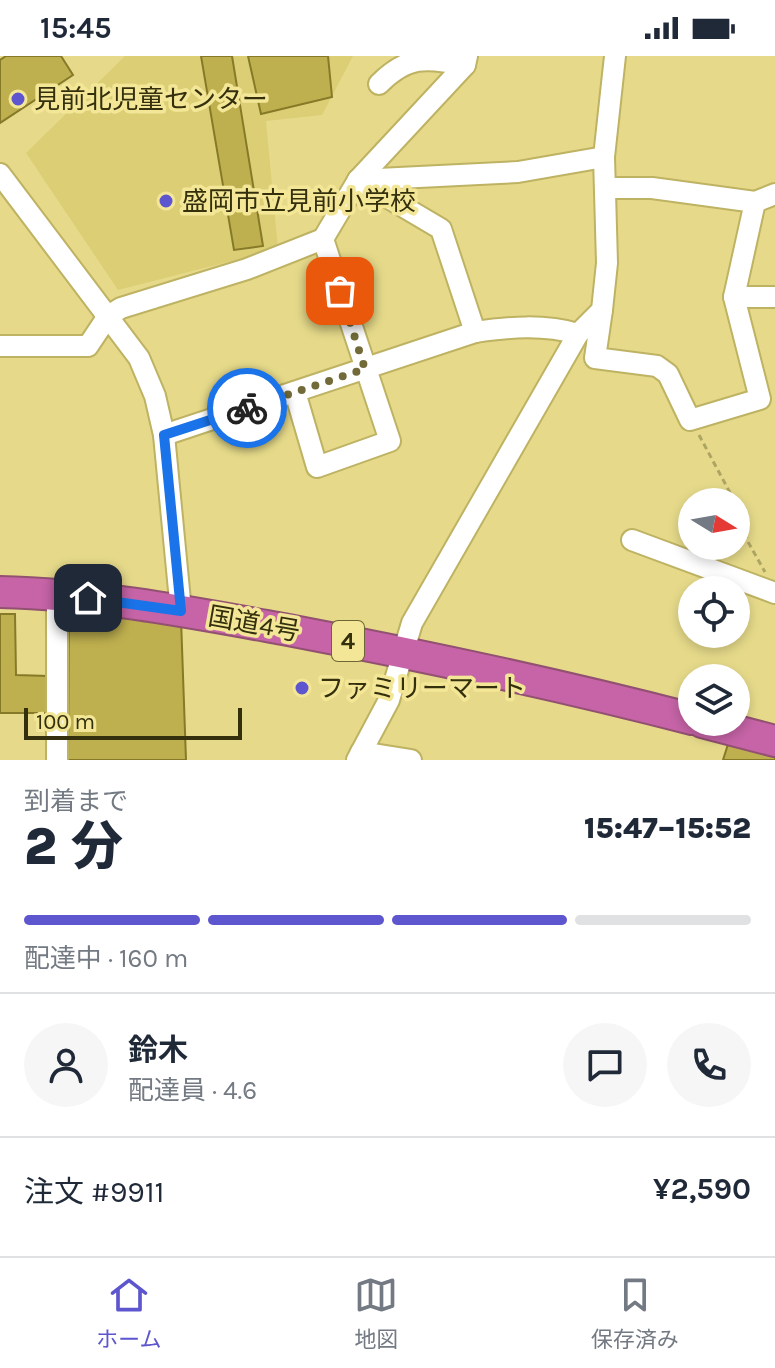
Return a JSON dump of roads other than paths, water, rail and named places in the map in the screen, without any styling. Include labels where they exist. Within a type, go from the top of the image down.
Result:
[{"type":"highway","name":"国道4号","points":[[0,574],[56,575],[678,697]]},
{"type":"highway","name":"国道4号","points":[[0,592],[181,602]]},
{"type":"highway","name":"国道4号","points":[[406,644],[678,715]]},
{"type":"highway","points":[[750,715],[775,721]]},
{"type":"highway","points":[[750,734],[775,741]]},
{"type":"street","points":[[379,84],[393,67],[421,56],[466,60]]},
{"type":"street","points":[[615,56],[604,157],[607,263],[595,358],[657,366],[668,374],[690,420],[760,399],[734,297],[755,202]]},
{"type":"street","points":[[0,346],[88,346],[108,316],[121,308],[247,269],[323,239],[358,180],[466,60]]},
{"type":"street","points":[[358,180],[518,172],[604,157]]},
{"type":"street","points":[[0,174],[139,358],[155,396],[164,435],[181,602]]},
{"type":"street","points":[[358,180],[441,229],[475,332]]},
{"type":"street","points":[[606,188],[652,188],[755,202],[775,194]]},
{"type":"street","points":[[295,392],[317,467],[390,441],[323,239]]},
{"type":"street","points":[[734,297],[775,297]]},
{"type":"street","points":[[411,760],[359,756],[389,700],[412,623],[578,334],[602,310]]},
{"type":"street","points":[[164,435],[475,332],[506,327],[557,328],[578,334]]},
{"type":"street","points":[[632,540],[772,585]]},
{"type":"street","points":[[57,593],[57,760]]},
{"type":"place","name":"見前北児童センター","points":[[18,99]]},
{"type":"place","name":"盛岡市立見前小学校","points":[[166,201]]},
{"type":"place","name":"ファミリーマート","points":[[302,688]]}]
